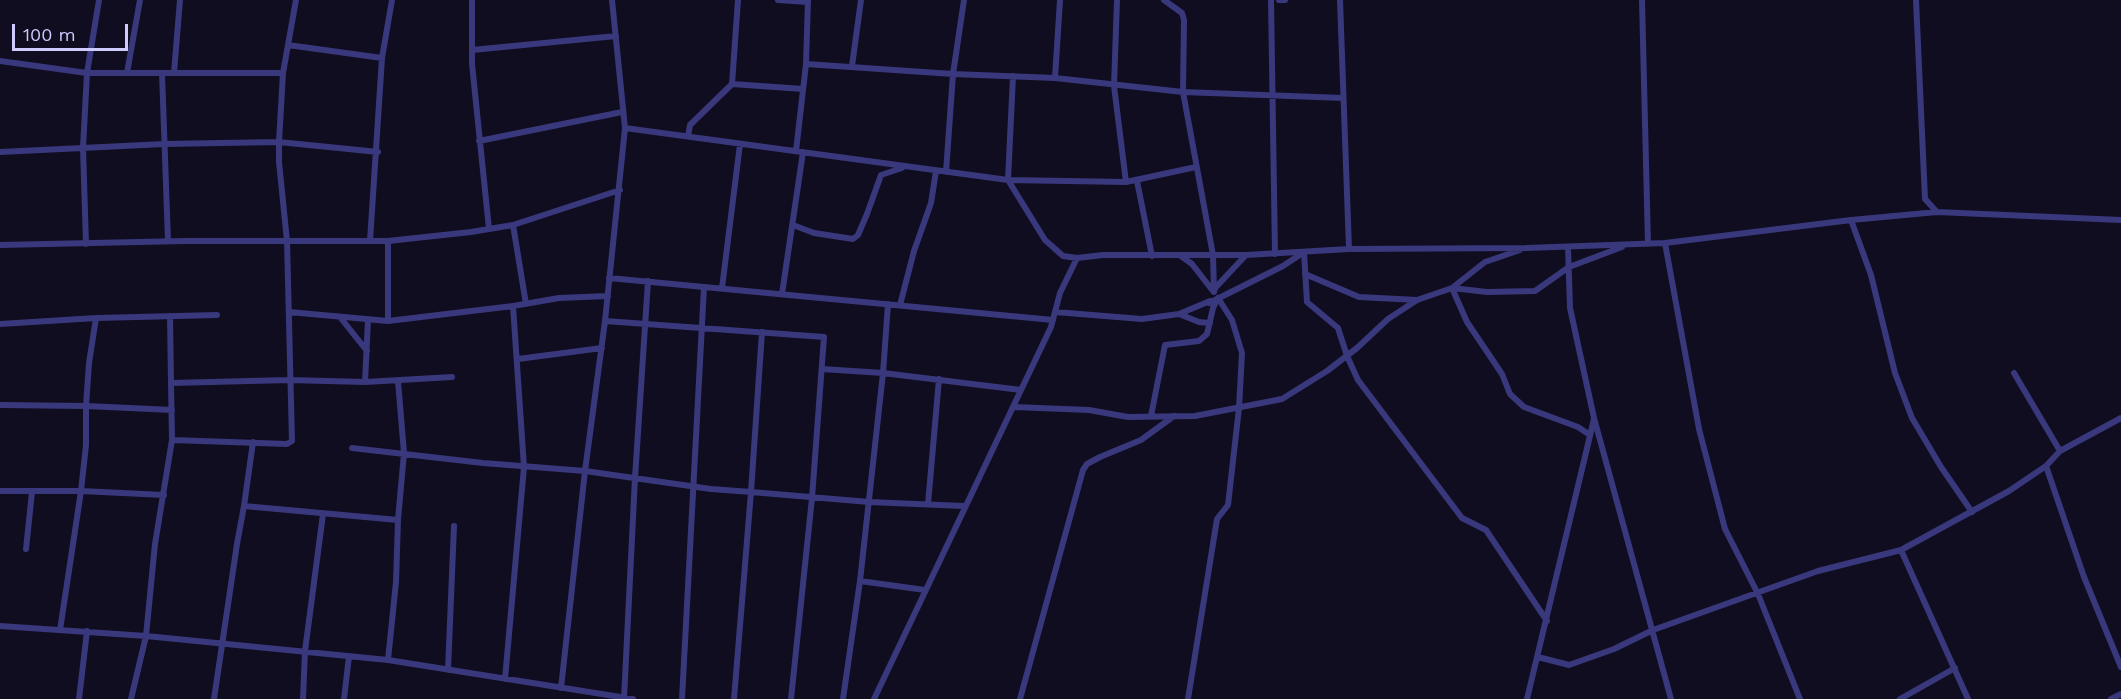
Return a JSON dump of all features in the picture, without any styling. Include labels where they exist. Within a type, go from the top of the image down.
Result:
[{"type":"street","points":[[86,243],[83,148],[87,73],[99,0]]},
{"type":"street","points":[[127,73],[140,0]]},
{"type":"street","points":[[174,73],[180,0]]},
{"type":"street","points":[[172,440],[287,444],[292,441],[287,241],[279,142],[283,73],[296,0]]},
{"type":"street","points":[[370,241],[378,152],[382,58],[392,0]]},
{"type":"street","points":[[472,0],[472,50],[489,229]]},
{"type":"street","points":[[561,688],[585,471],[608,296],[625,128],[612,0]]},
{"type":"street","points":[[688,136],[690,125],[732,84],[738,0]]},
{"type":"street","points":[[778,0],[808,1],[806,64],[796,151]]},
{"type":"street","points":[[852,66],[861,0]]},
{"type":"street","points":[[946,172],[953,74],[964,0]]},
{"type":"street","points":[[1055,78],[1060,0]]},
{"type":"street","points":[[1117,0],[1114,86],[1126,182]]},
{"type":"street","points":[[1164,0],[1182,13],[1184,20],[1183,92],[1213,255],[1214,291]]},
{"type":"street","points":[[1271,0],[1275,254]]},
{"type":"street","points":[[1279,0],[1285,0]]},
{"type":"street","points":[[1340,0],[1349,249]]},
{"type":"street","points":[[1642,0],[1648,243]]},
{"type":"street","points":[[1916,0],[1925,199],[1937,212]]},
{"type":"street","points":[[472,50],[616,36]]},
{"type":"street","points":[[288,45],[382,58]]},
{"type":"street","points":[[0,61],[87,73],[283,73]]},
{"type":"street","points":[[806,64],[1055,78],[1183,92],[1343,98]]},
{"type":"street","points":[[162,73],[168,242]]},
{"type":"street","points":[[1013,76],[1008,180],[1045,240],[1063,256],[1077,258],[1103,255],[1246,255],[1349,249],[1526,248],[1665,243],[1937,212],[2121,220]]},
{"type":"street","points":[[732,84],[803,89]]},
{"type":"street","points":[[479,141],[622,112]]},
{"type":"street","points":[[625,128],[1008,180],[1137,182],[1196,167]]},
{"type":"street","points":[[0,152],[164,144],[279,142],[378,152]]},
{"type":"street","points":[[722,288],[740,144]]},
{"type":"street","points":[[782,294],[803,152]]},
{"type":"street","points":[[793,225],[814,233],[853,239],[858,235],[881,175],[905,167]]},
{"type":"street","points":[[900,305],[914,251],[931,203],[936,171]]},
{"type":"street","points":[[1137,182],[1152,256]]},
{"type":"street","points":[[0,245],[388,241],[513,225],[620,190]]},
{"type":"street","points":[[1851,220],[1871,275],[1895,373],[1912,418],[1941,467],[1972,512]]},
{"type":"street","points":[[513,225],[526,304]]},
{"type":"street","points":[[388,241],[388,321]]},
{"type":"street","points":[[1665,243],[1699,429],[1725,529],[1758,594],[1800,699]]},
{"type":"street","points":[[1452,288],[1487,292],[1535,291],[1569,267],[1628,244]]},
{"type":"street","points":[[1568,247],[1570,308],[1594,418],[1671,699]]},
{"type":"street","points":[[1014,407],[1089,410],[1128,417],[1196,416],[1282,399],[1327,371],[1388,318],[1417,300],[1452,288],[1485,262],[1526,248]]},
{"type":"street","points":[[1304,252],[1307,302],[1338,328],[1358,380],[1462,518],[1486,530],[1547,621]]},
{"type":"street","points":[[609,278],[900,305],[1054,316],[1142,319],[1179,314],[1209,303],[1283,266],[1304,252]]},
{"type":"street","points":[[1209,303],[1216,287],[1246,255]]},
{"type":"street","points":[[1181,256],[1192,264],[1214,291]]},
{"type":"street","points":[[874,699],[964,506],[1014,407],[1054,316],[1060,293],[1077,258]]},
{"type":"street","points":[[1305,274],[1359,297],[1417,300]]},
{"type":"street","points":[[624,699],[648,281]]},
{"type":"street","points":[[682,699],[704,286]]},
{"type":"street","points":[[1452,288],[1467,322],[1502,374],[1510,394],[1524,407],[1578,427],[1590,435]]},
{"type":"street","points":[[289,312],[388,321],[513,306],[560,297],[608,296]]},
{"type":"street","points":[[1151,416],[1165,345],[1199,340],[1207,334],[1218,298]]},
{"type":"street","points":[[1188,699],[1217,519],[1228,505],[1239,408],[1242,353],[1232,320],[1218,298]]},
{"type":"street","points":[[843,699],[869,502],[888,304]]},
{"type":"street","points":[[505,679],[524,467],[513,306]]},
{"type":"street","points":[[1179,314],[1199,322],[1210,323]]},
{"type":"street","points":[[0,324],[96,318],[217,315]]},
{"type":"street","points":[[131,699],[146,636],[155,544],[172,440],[170,316]]},
{"type":"street","points":[[339,316],[367,351]]},
{"type":"street","points":[[60,630],[81,491],[86,445],[89,363],[96,318]]},
{"type":"street","points":[[365,382],[369,320]]},
{"type":"street","points":[[605,321],[824,337],[812,498],[791,699]]},
{"type":"street","points":[[734,699],[762,332]]},
{"type":"street","points":[[518,359],[602,348]]},
{"type":"street","points":[[822,369],[883,373],[1021,390]]},
{"type":"street","points":[[2014,373],[2060,451]]},
{"type":"street","points":[[171,383],[289,380],[365,382],[452,377]]},
{"type":"street","points":[[928,504],[939,379]]},
{"type":"street","points":[[388,660],[396,582],[398,520],[404,453],[398,381]]},
{"type":"street","points":[[0,405],[172,410]]},
{"type":"street","points":[[1020,699],[1083,470],[1087,464],[1100,457],[1141,440],[1173,416]]},
{"type":"street","points":[[1527,699],[1594,418]]},
{"type":"street","points":[[1538,657],[1569,665],[1614,649],[1653,630],[1818,571],[1901,550],[2008,491],[2046,466],[2060,451],[2121,418]]},
{"type":"street","points":[[214,699],[253,442]]},
{"type":"street","points":[[352,448],[524,467],[585,471],[711,489],[869,502],[964,506]]},
{"type":"street","points":[[2046,466],[2084,577],[2121,667]]},
{"type":"street","points":[[0,491],[81,491],[164,495]]},
{"type":"street","points":[[26,549],[32,492]]},
{"type":"street","points":[[244,506],[398,520]]},
{"type":"street","points":[[303,699],[304,651],[323,514]]},
{"type":"street","points":[[448,670],[454,526]]},
{"type":"street","points":[[1901,550],[1968,699]]},
{"type":"street","points":[[860,581],[925,590]]},
{"type":"street","points":[[0,626],[146,636],[388,660],[577,692],[633,699]]},
{"type":"street","points":[[79,699],[87,632]]},
{"type":"street","points":[[344,699],[349,656]]},
{"type":"street","points":[[1900,699],[1955,668]]},
{"type":"street","points":[[575,699],[577,692]]},
{"type":"street","points":[[2110,699],[2121,694]]}]
